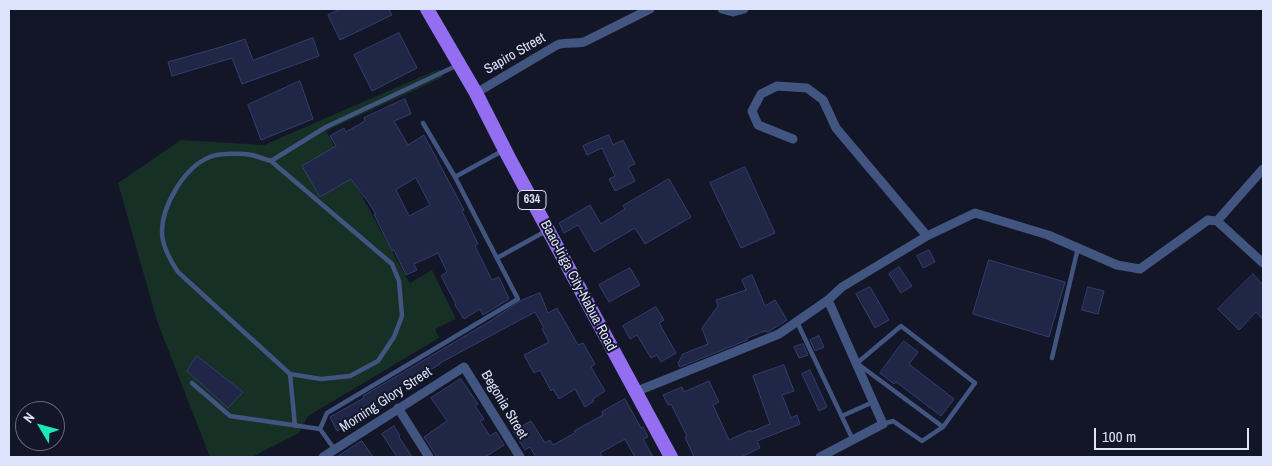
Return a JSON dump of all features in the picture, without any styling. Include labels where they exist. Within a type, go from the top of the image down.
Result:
[{"type":"main road","name":"Baao-Iriga City-Nabua Road","points":[[427,9],[476,93],[671,457]]},
{"type":"street","name":"Sapiro Street","points":[[476,93],[556,46],[566,42],[574,44],[584,42],[650,9]]},
{"type":"street","points":[[722,9],[733,12],[744,9]]},
{"type":"street","points":[[793,139],[758,125],[752,112],[761,94],[777,86],[807,88],[823,100],[836,128],[927,236]]},
{"type":"street","points":[[1217,221],[1263,169]]},
{"type":"street","points":[[635,392],[779,334],[828,300],[842,287],[927,236],[975,213],[1048,235],[1117,266],[1140,269],[1208,220],[1217,221],[1263,263]]},
{"type":"street","points":[[820,457],[883,424],[828,300]]},
{"type":"street","name":"Morning Glory Street","points":[[323,457],[338,454],[398,408],[464,367]]},
{"type":"street","name":"Begonia Street","points":[[464,367],[520,457]]},
{"type":"street","points":[[398,408],[429,457]]},
{"type":"lane","points":[[270,162],[326,127],[460,64]]},
{"type":"lane","points":[[320,429],[327,413],[518,299],[455,177],[423,123]]},
{"type":"lane","points":[[455,177],[505,150]]},
{"type":"lane","points":[[251,155],[270,162],[392,264],[399,281],[402,316],[394,337],[378,361],[350,376],[321,379],[290,374],[178,272],[168,256],[162,233],[166,208],[189,171],[210,156],[251,155]]},
{"type":"lane","points":[[497,258],[548,229]]},
{"type":"lane","points":[[1052,358],[1078,248]]},
{"type":"lane","points":[[796,322],[853,440]]},
{"type":"lane","points":[[883,424],[893,421],[922,441],[943,427],[976,382],[901,326],[857,364],[943,427]]},
{"type":"lane","points":[[290,374],[295,426]]},
{"type":"lane","points":[[192,382],[230,416],[320,429],[338,454]]},
{"type":"lane","points":[[842,416],[873,402]]},
{"type":"green space","points":[[439,69],[443,77],[326,131],[415,293],[410,283],[432,270],[456,319],[435,329],[439,338],[308,416],[299,433],[252,457],[210,457],[157,321],[118,183],[181,140],[264,145]]},
{"type":"building","points":[[341,9],[389,9],[392,15],[340,40],[328,15]]},
{"type":"building","points":[[399,33],[417,68],[372,91],[354,55]]},
{"type":"building","points":[[313,38],[319,56],[242,84],[232,58],[172,76],[168,62],[245,39],[253,60]]},
{"type":"building","points":[[300,81],[313,119],[261,140],[248,105]]},
{"type":"building","points":[[405,99],[411,114],[394,121],[408,145],[424,135],[464,210],[462,211],[478,244],[475,246],[492,280],[499,277],[509,299],[483,315],[480,309],[464,319],[441,276],[447,272],[438,253],[414,264],[417,270],[406,275],[374,214],[376,214],[351,179],[320,197],[302,166],[336,146],[330,136],[344,128],[346,132],[365,121],[364,118]],"holes":[[[416,178],[430,205],[409,216],[396,190]]]},
{"type":"building","points":[[609,135],[613,145],[623,140],[635,164],[628,167],[635,181],[615,191],[609,179],[615,176],[602,148],[587,155],[583,146]]},
{"type":"building","points":[[745,167],[775,233],[741,248],[710,183]]},
{"type":"building","points":[[669,179],[691,217],[645,244],[635,228],[594,252],[578,225],[564,233],[559,223],[590,205],[601,224],[625,209],[623,206]]},
{"type":"building","points":[[929,250],[935,262],[923,268],[917,256]]},
{"type":"building","points":[[989,260],[1065,282],[1049,337],[973,314]]},
{"type":"building","points":[[899,267],[912,286],[901,293],[889,274]]},
{"type":"building","points":[[630,268],[640,285],[609,302],[599,285]]},
{"type":"building","points":[[1253,274],[1263,285],[1263,320],[1256,312],[1239,330],[1218,309]]},
{"type":"building","points":[[752,275],[765,306],[775,300],[787,320],[768,332],[765,331],[747,338],[747,340],[680,367],[678,363],[683,354],[708,344],[702,328],[718,306],[716,300],[746,290],[742,280]]},
{"type":"building","points":[[870,287],[889,320],[875,328],[856,294]]},
{"type":"building","points":[[1088,287],[1104,291],[1098,314],[1082,310]]},
{"type":"building","points":[[540,293],[548,313],[557,308],[578,345],[583,343],[595,364],[591,367],[605,391],[593,399],[594,401],[585,407],[575,389],[559,399],[553,389],[551,391],[540,370],[534,373],[524,355],[549,342],[535,312],[440,363],[399,389],[402,394],[374,413],[337,431],[330,417],[522,300]]},
{"type":"building","points":[[656,307],[664,320],[659,323],[676,353],[661,362],[657,355],[651,358],[637,335],[630,339],[623,326]]},
{"type":"building","points":[[819,336],[824,347],[815,351],[810,340]]},
{"type":"building","points":[[904,341],[918,352],[909,364],[954,399],[941,416],[896,382],[894,384],[880,373]]},
{"type":"building","points":[[803,344],[808,355],[799,358],[794,347]]},
{"type":"building","points":[[197,356],[243,392],[228,408],[187,371]]},
{"type":"building","points":[[784,365],[794,391],[782,395],[791,418],[797,415],[800,424],[757,441],[760,448],[741,457],[694,457],[685,437],[687,436],[671,404],[668,405],[663,395],[682,387],[684,392],[709,381],[719,402],[713,405],[729,440],[770,424],[753,376]]},
{"type":"building","points":[[810,370],[827,407],[819,411],[802,374]]},
{"type":"building","points":[[461,379],[478,404],[475,406],[484,419],[480,421],[490,436],[496,432],[504,445],[485,457],[437,457],[424,437],[447,421],[431,398]]},
{"type":"building","points":[[625,399],[648,437],[643,439],[653,457],[635,457],[625,439],[600,453],[603,457],[536,457],[530,447],[525,450],[513,431],[531,421],[545,443],[550,440],[553,445],[575,433],[574,431],[603,415],[602,412]]},
{"type":"building","points":[[394,426],[412,457],[397,457],[382,434]]},
{"type":"building","points":[[362,441],[373,457],[337,457]]}]
